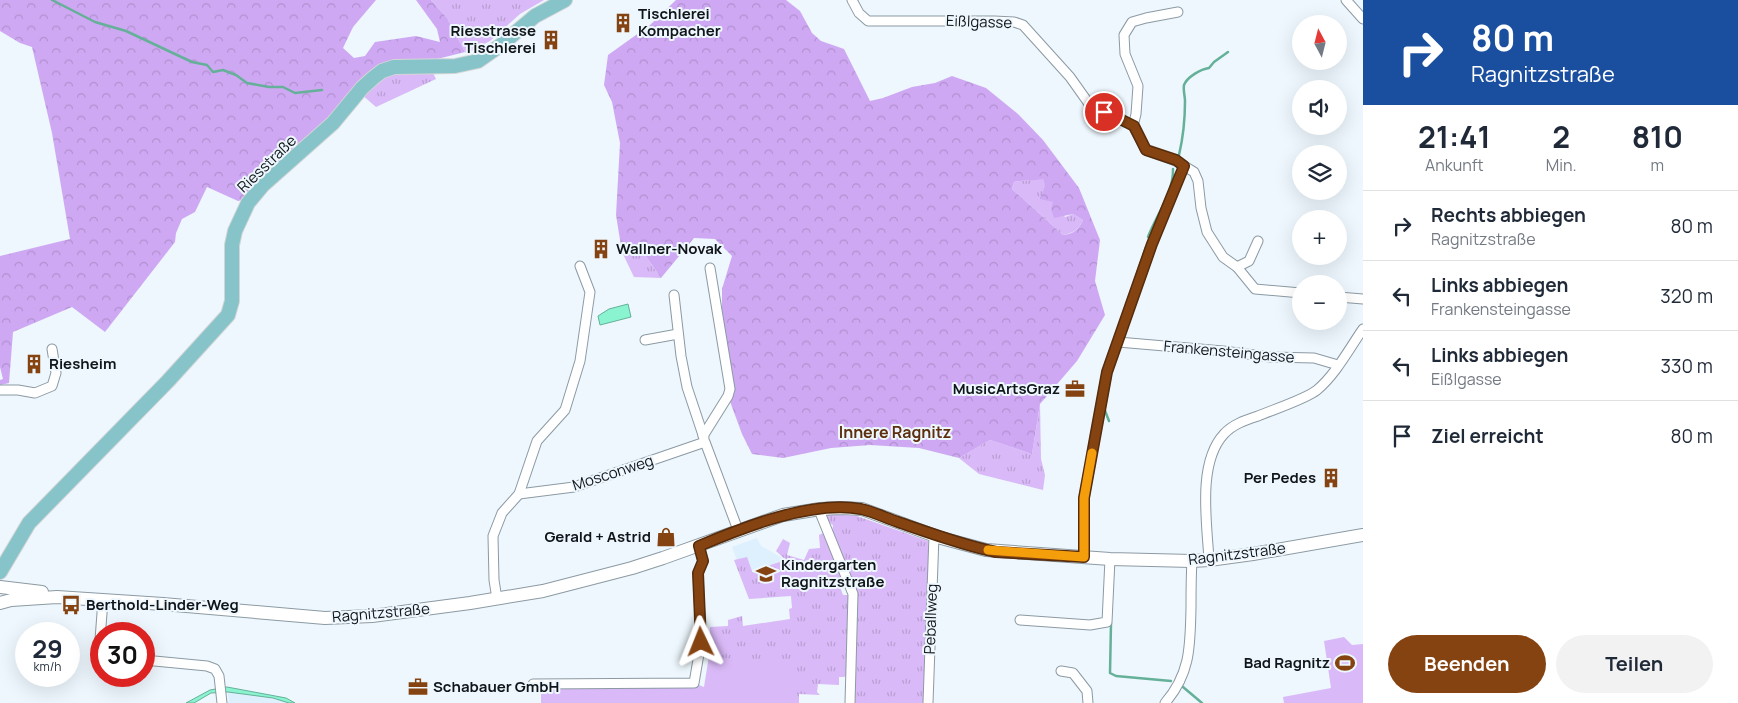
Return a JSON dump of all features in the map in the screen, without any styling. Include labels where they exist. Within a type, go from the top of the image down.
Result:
[{"type":"main road","name":"Riesstraße","points":[[1,568],[29,523],[168,381],[228,315],[232,301],[232,245],[235,231],[248,203],[264,186],[333,123],[362,88],[382,71],[394,67],[455,66],[478,61],[501,45],[535,16],[565,0]]},
{"type":"main road","name":"Ragnitzstraße","points":[[2,601],[57,597],[325,618],[372,616],[543,591],[615,572],[699,546],[738,530],[783,515],[820,509],[862,509],[934,535],[996,552],[1110,559],[1209,560],[1253,554],[1362,532]]},
{"type":"main road","name":"Ragnitzstraße","points":[[0,587],[39,591],[57,597]]},
{"type":"street","name":"Eißlgasse","points":[[852,0],[859,13],[868,20],[994,21],[1019,23],[1026,28],[1070,77],[1092,108],[1134,126]]},
{"type":"street","points":[[1346,0],[1363,19]]},
{"type":"street","points":[[1178,12],[1132,22],[1124,35],[1125,54],[1138,86],[1134,126],[1146,150],[1176,160],[1194,172],[1198,180],[1207,232],[1223,257],[1237,268],[1255,289],[1292,292]]},
{"type":"street","points":[[1084,557],[1084,498],[1107,372],[1152,244],[1184,166]]},
{"type":"street","points":[[1237,268],[1249,261],[1258,240]]},
{"type":"street","points":[[497,599],[494,580],[494,536],[502,513],[519,494],[538,441],[564,410],[580,361],[590,292],[580,266]]},
{"type":"street","points":[[704,439],[730,389],[710,268]]},
{"type":"street","points":[[674,295],[681,356],[687,387],[738,530]]},
{"type":"street","points":[[1347,297],[1363,299]]},
{"type":"street","points":[[1209,560],[1206,488],[1210,464],[1216,445],[1225,433],[1237,424],[1316,391],[1330,377],[1363,329]]},
{"type":"street","points":[[645,340],[678,334]]},
{"type":"street","name":"Frankensteingasse","points":[[1118,342],[1270,357],[1314,358],[1338,365]]},
{"type":"street","points":[[0,390],[18,390],[35,393],[52,386],[56,373],[52,349]]},
{"type":"street","name":"Mosconweg","points":[[519,494],[574,487],[704,439]]},
{"type":"street","points":[[820,509],[853,594],[850,703]]},
{"type":"street","name":"Peballweg","points":[[928,703],[934,535]]},
{"type":"street","points":[[533,684],[694,683],[701,642],[698,573],[703,561],[699,546]]},
{"type":"street","points":[[1020,620],[1090,624],[1107,622],[1110,559]]},
{"type":"street","points":[[1165,703],[1177,688],[1188,657],[1192,561]]},
{"type":"street","points":[[101,622],[103,600]]},
{"type":"street","points":[[155,661],[207,666],[215,669],[219,676],[222,703]]},
{"type":"street","points":[[1061,671],[1073,673],[1087,691],[1088,703]]},
{"type":"shaded area","points":[[628,304],[631,317],[600,325],[598,316],[609,309]]},
{"type":"shaded area","name":"Kindergarten Ragnitzstraße","points":[[757,538],[761,546],[786,560],[749,592],[732,547]]},
{"type":"shaded area","points":[[227,687],[286,698],[295,703],[228,692],[211,693],[194,703],[186,703],[210,690]]},
{"type":"shaded area","points":[[227,690],[284,699],[292,703],[227,703],[229,701]]},
{"type":"green space","points":[[0,0],[376,0],[353,27],[343,48],[354,58],[365,56],[375,42],[416,36],[440,42],[437,29],[416,0],[431,0],[447,18],[465,52],[370,76],[317,130],[242,200],[238,201],[207,187],[195,212],[182,219],[176,233],[175,242],[105,332],[72,307],[13,332],[9,383],[0,385],[0,380],[3,379],[0,367],[0,256],[70,239],[52,133],[32,47],[20,43],[0,31]]},
{"type":"green space","points":[[431,0],[544,0],[520,14],[490,41],[467,53],[447,18]]},
{"type":"green space","points":[[676,0],[786,0],[800,11],[812,33],[821,41],[844,49],[870,101],[912,87],[935,83],[952,76],[986,88],[1018,114],[1043,140],[1079,188],[1100,240],[1095,281],[1105,315],[1077,361],[1040,404],[1032,454],[990,440],[959,458],[919,448],[870,445],[831,448],[783,458],[752,454],[742,434],[728,396],[728,353],[722,308],[722,289],[732,256],[715,239],[694,238],[661,278],[641,249],[622,252],[616,215],[620,143],[612,102],[604,85],[608,55],[650,25]],"holes":[[[1043,179],[1045,186],[1040,199],[1053,202],[1051,209],[1054,218],[1073,214],[1083,220],[1073,232],[1063,235],[1012,189],[1014,182]]]},
{"type":"green space","points":[[432,71],[436,79],[376,107],[361,94],[389,74]]},
{"type":"green space","points":[[1043,178],[1049,194],[1065,217],[1073,214],[1083,220],[1080,226],[1073,232],[1063,235],[1012,189],[1014,182]]},
{"type":"green space","points":[[641,249],[661,278],[634,277],[622,252]]},
{"type":"green space","points":[[1040,404],[1041,459],[1045,475],[1043,490],[979,474],[959,458],[990,440],[1032,454]]},
{"type":"green space","points":[[827,515],[857,516],[928,541],[923,703],[854,703],[856,589],[832,534],[833,525],[827,520]]},
{"type":"green space","points":[[823,533],[844,578],[838,582],[843,595],[849,595],[848,674],[844,677],[839,677],[839,685],[818,684],[817,692],[820,695],[799,694],[799,703],[769,703],[709,656],[710,627],[728,626],[728,620],[742,616],[743,626],[790,619],[789,609],[792,608],[791,596],[749,599],[734,560],[747,557],[752,571],[786,560],[776,551],[783,539],[790,543],[787,555],[804,560],[809,549],[820,548],[819,535]]},
{"type":"green space","name":"Bad Ragnitz","points":[[1344,637],[1352,645],[1363,644],[1363,703],[1284,703],[1283,697],[1331,688],[1324,641]]},
{"type":"green space","points":[[709,656],[793,666],[789,703],[541,703],[541,688],[543,684],[694,683],[704,687]]},
{"type":"waterway","points":[[52,0],[95,22],[126,31],[192,62],[207,65],[213,72],[223,70],[236,75],[247,83],[269,87],[283,87],[295,93],[322,90]]},
{"type":"waterway","points":[[1179,155],[1184,121],[1184,85],[1191,76],[1209,68],[1228,52]]},
{"type":"waterway","points":[[1148,237],[1168,195],[1173,178],[1173,169]]},
{"type":"waterway","points":[[1133,286],[1146,247]]},
{"type":"waterway","points":[[1104,408],[1109,421]]},
{"type":"waterway","points":[[1111,623],[1110,673],[1116,676],[1171,681]]},
{"type":"waterway","points":[[1183,687],[1202,703]]},
{"type":"slow traffic","points":[[988,550],[1084,557],[1084,498],[1092,453]]},
{"type":"place","name":"Tischlerei Kompacher","points":[[623,23]]},
{"type":"place","name":"Riesstrasse Tischlerei","points":[[551,40]]},
{"type":"place","name":"Wallner-Novak","points":[[601,249]]},
{"type":"place","name":"Riesheim","points":[[34,364]]},
{"type":"place","name":"MusicArtsGraz","points":[[1075,389]]},
{"type":"place","name":"Per Pedes","points":[[1331,478]]},
{"type":"place","name":"Gerald + Astrid","points":[[666,537]]},
{"type":"place","name":"Kindergarten Ragnitzstraße","points":[[766,574]]},
{"type":"place","name":"Berthold-Linder-Weg","points":[[71,605]]},
{"type":"place","name":"Bad Ragnitz","points":[[1345,663]]},
{"type":"place","name":"Schabauer GmbH","points":[[418,687]]},
{"type":"district","name":"Innere Ragnitz","points":[[895,432]]},
{"type":"route","points":[[701,642],[698,573],[703,561],[699,546],[738,530],[783,515],[820,509],[862,509],[941,538],[986,550],[1084,557],[1084,498],[1107,372],[1152,244],[1184,166],[1176,160],[1146,150],[1134,126],[1104,112]]}]
